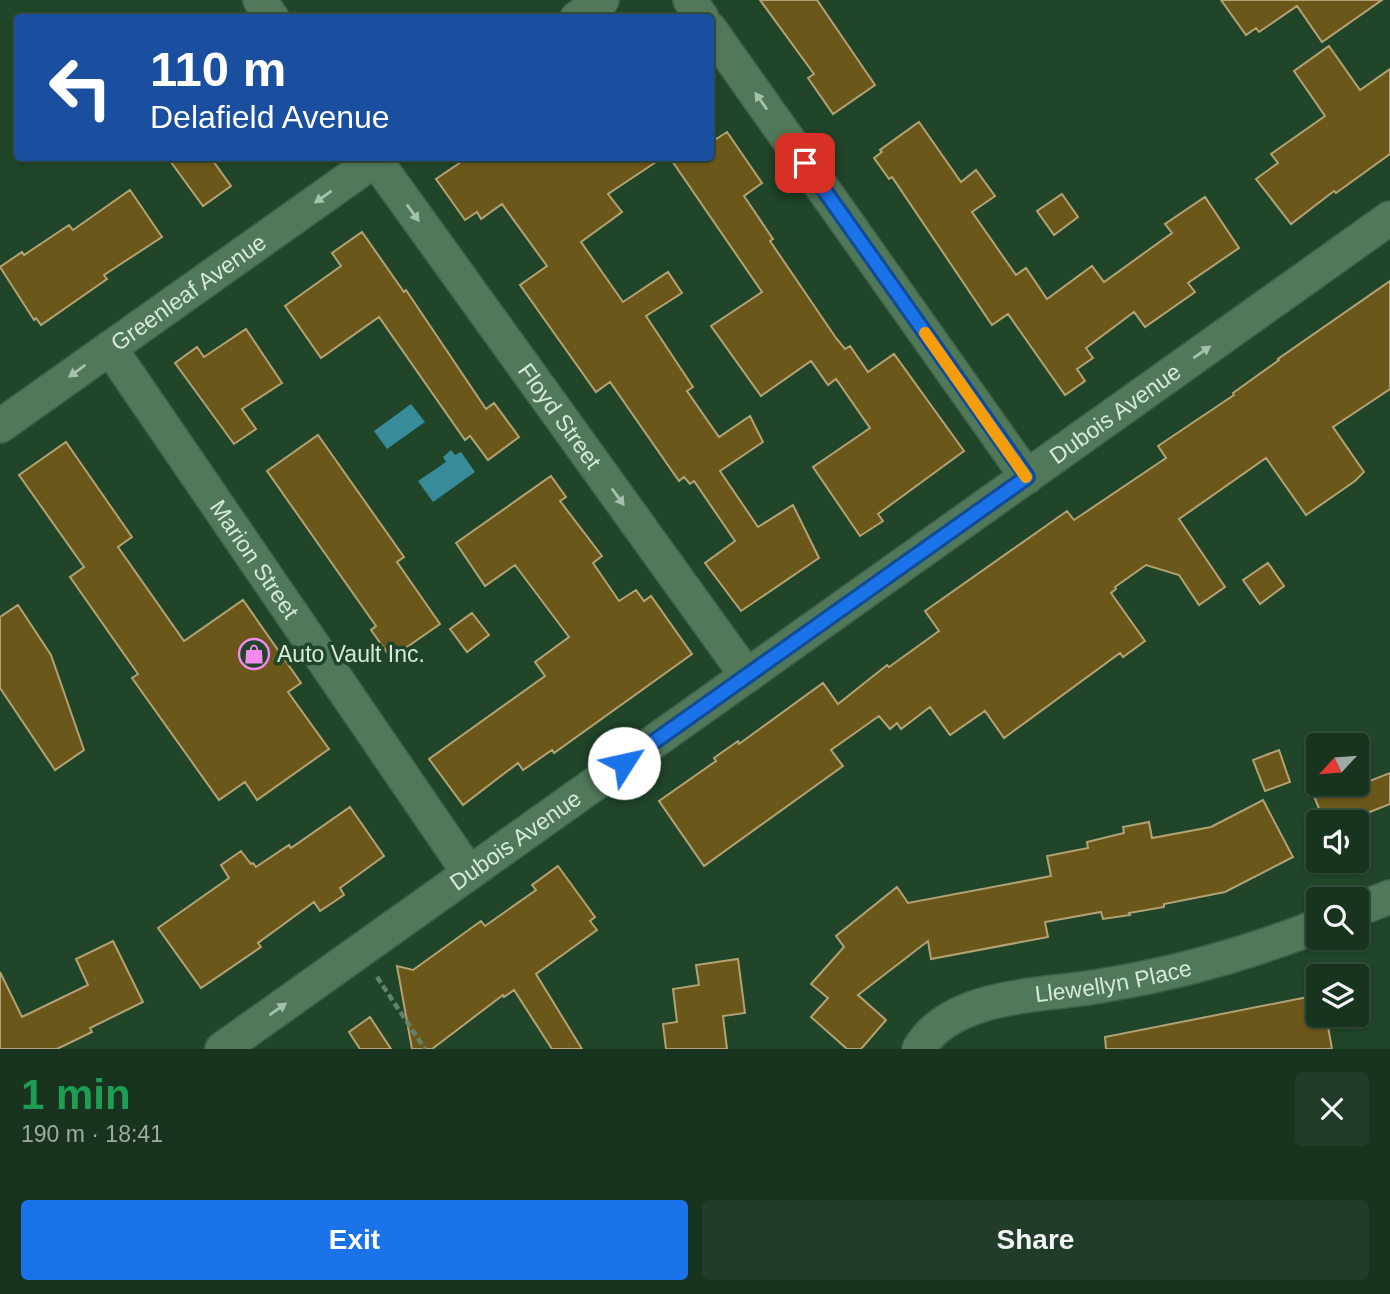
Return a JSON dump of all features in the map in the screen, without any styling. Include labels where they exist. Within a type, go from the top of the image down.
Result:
[{"type":"street","points":[[583,14],[602,0]]},
{"type":"street","points":[[714,35],[1027,477]]},
{"type":"street","name":"Greenleaf Avenue","points":[[0,426],[372,161]]},
{"type":"street","name":"Floyd Street","points":[[378,161],[747,676]]},
{"type":"street","name":"Dubois Avenue","points":[[222,1049],[1390,218]]},
{"type":"street","name":"Marion Street","points":[[110,348],[469,873]]},
{"type":"street","points":[[1369,905],[1390,897]]},
{"type":"street","name":"Llewellyn Place","points":[[919,1049],[926,1036],[943,1022],[975,1007],[1107,985],[1207,964],[1306,931]]},
{"type":"path","points":[[374,974],[425,1049]]},
{"type":"water","points":[[411,404],[425,422],[387,449],[374,431]]},
{"type":"water","points":[[451,450],[455,455],[461,452],[475,472],[433,502],[418,481],[446,462],[443,457]]},
{"type":"building","points":[[760,0],[817,0],[875,85],[833,114],[808,78],[814,74]]},
{"type":"building","points":[[1221,0],[1382,0],[1322,42],[1297,6],[1259,32],[1256,28],[1246,35]]},
{"type":"building","points":[[1329,46],[1360,90],[1390,69],[1390,154],[1336,193],[1334,191],[1291,224],[1256,179],[1278,163],[1271,154],[1325,116],[1294,71]]},
{"type":"building","points":[[919,122],[961,182],[976,170],[995,196],[972,212],[1016,275],[1026,268],[1047,299],[1092,266],[1104,282],[1172,233],[1165,224],[1205,197],[1239,248],[1188,283],[1195,292],[1145,327],[1134,312],[1086,348],[1093,358],[1077,369],[1085,381],[1065,395],[1008,314],[992,325],[892,177],[889,179],[874,158],[882,152],[880,150]]},
{"type":"building","points":[[727,132],[762,183],[744,196],[773,239],[770,241],[836,338],[845,349],[850,346],[868,372],[894,354],[964,451],[878,514],[883,521],[860,536],[813,467],[870,428],[836,379],[828,385],[811,361],[761,396],[711,326],[762,292],[672,161],[714,161],[714,140]]},
{"type":"building","points":[[170,161],[213,161],[231,186],[203,206]]},
{"type":"building","points":[[463,161],[658,161],[608,194],[622,212],[581,242],[623,302],[668,272],[682,293],[646,316],[693,387],[687,391],[719,437],[750,416],[763,442],[720,471],[758,527],[793,505],[819,558],[741,611],[705,563],[735,541],[694,481],[690,484],[684,477],[679,481],[610,382],[596,392],[520,285],[547,266],[502,204],[481,219],[477,212],[465,220],[436,179]]},
{"type":"building","points":[[130,190],[162,237],[104,275],[107,279],[41,325],[36,318],[34,320],[0,267],[22,252],[24,255],[69,225],[73,230]]},
{"type":"building","points":[[1062,194],[1078,217],[1054,235],[1037,211]]},
{"type":"building","points":[[362,232],[404,292],[406,290],[486,409],[494,403],[519,437],[488,460],[470,436],[465,440],[379,317],[321,358],[285,306],[341,266],[332,253]]},
{"type":"building","points":[[1390,281],[1390,389],[1333,427],[1364,472],[1355,481],[1306,515],[1266,458],[1179,519],[1225,587],[1199,605],[1179,575],[1146,565],[1115,587],[1111,593],[1145,641],[1123,657],[1120,653],[1004,738],[985,711],[950,735],[930,707],[901,729],[897,723],[890,729],[879,716],[831,750],[843,766],[704,866],[659,801],[716,761],[714,758],[738,741],[739,744],[823,683],[838,704],[887,665],[889,667],[939,631],[925,611],[1067,511],[1074,520],[1166,458],[1158,446],[1234,395],[1233,393],[1278,359]]},
{"type":"building","points":[[246,329],[282,383],[242,409],[256,429],[234,444],[175,363],[197,347],[204,357]]},
{"type":"building","points":[[318,435],[404,557],[397,562],[440,624],[391,658],[371,630],[376,626],[267,471]]},
{"type":"building","points":[[66,442],[132,537],[118,547],[184,641],[243,600],[301,683],[288,692],[329,749],[257,800],[245,782],[219,800],[132,678],[138,674],[70,577],[84,567],[19,475]]},
{"type":"building","points":[[551,476],[566,497],[560,501],[602,556],[593,563],[619,601],[636,590],[644,601],[651,596],[692,654],[554,753],[552,750],[523,770],[518,763],[463,805],[429,759],[545,676],[535,662],[569,637],[515,565],[485,586],[456,543]]},
{"type":"building","points":[[1268,563],[1284,586],[1260,604],[1243,580]]},
{"type":"building","points":[[18,605],[51,655],[84,750],[55,770],[0,688],[0,617]]},
{"type":"building","points":[[472,613],[489,635],[467,652],[450,629]]},
{"type":"building","points":[[1279,750],[1290,782],[1265,791],[1253,760]]},
{"type":"building","points":[[1390,773],[1390,804],[1369,812],[1369,810],[1320,810],[1314,796],[1369,796],[1369,781]]},
{"type":"building","points":[[1263,800],[1293,857],[1225,892],[1164,904],[1164,907],[1129,913],[1130,915],[1103,919],[1101,912],[1045,922],[1048,937],[931,959],[928,941],[858,995],[886,1020],[861,1049],[847,1049],[811,1017],[828,998],[811,984],[844,947],[836,936],[897,887],[908,903],[1051,876],[1047,856],[1088,848],[1087,842],[1124,833],[1123,827],[1149,822],[1152,838],[1211,827]]},
{"type":"building","points":[[350,807],[384,856],[340,888],[344,895],[320,911],[314,902],[258,943],[261,947],[201,988],[158,928],[229,878],[221,865],[241,851],[256,867],[289,845],[291,848]]},
{"type":"building","points":[[558,866],[595,917],[590,921],[597,930],[536,974],[582,1049],[552,1049],[514,990],[504,997],[503,995],[432,1049],[412,1049],[397,966],[413,970],[481,921],[485,926],[536,890],[532,885]]},
{"type":"building","points":[[113,941],[143,1002],[90,1028],[92,1032],[57,1049],[0,1049],[0,972],[22,1017],[88,985],[76,959]]},
{"type":"building","points":[[738,959],[745,1013],[723,1016],[727,1049],[666,1049],[663,1024],[677,1022],[673,989],[699,985],[696,965]]},
{"type":"building","points":[[1306,997],[1306,1027],[1328,1027],[1332,1049],[1106,1049],[1105,1037]]},
{"type":"building","points":[[370,1017],[391,1049],[360,1049],[349,1032]]},
{"type":"slow traffic","points":[[925,333],[1026,477]]},
{"type":"place","name":"Auto Vault Inc.","points":[[254,654]]},
{"type":"route","points":[[624,763],[1027,477],[805,163]]}]
